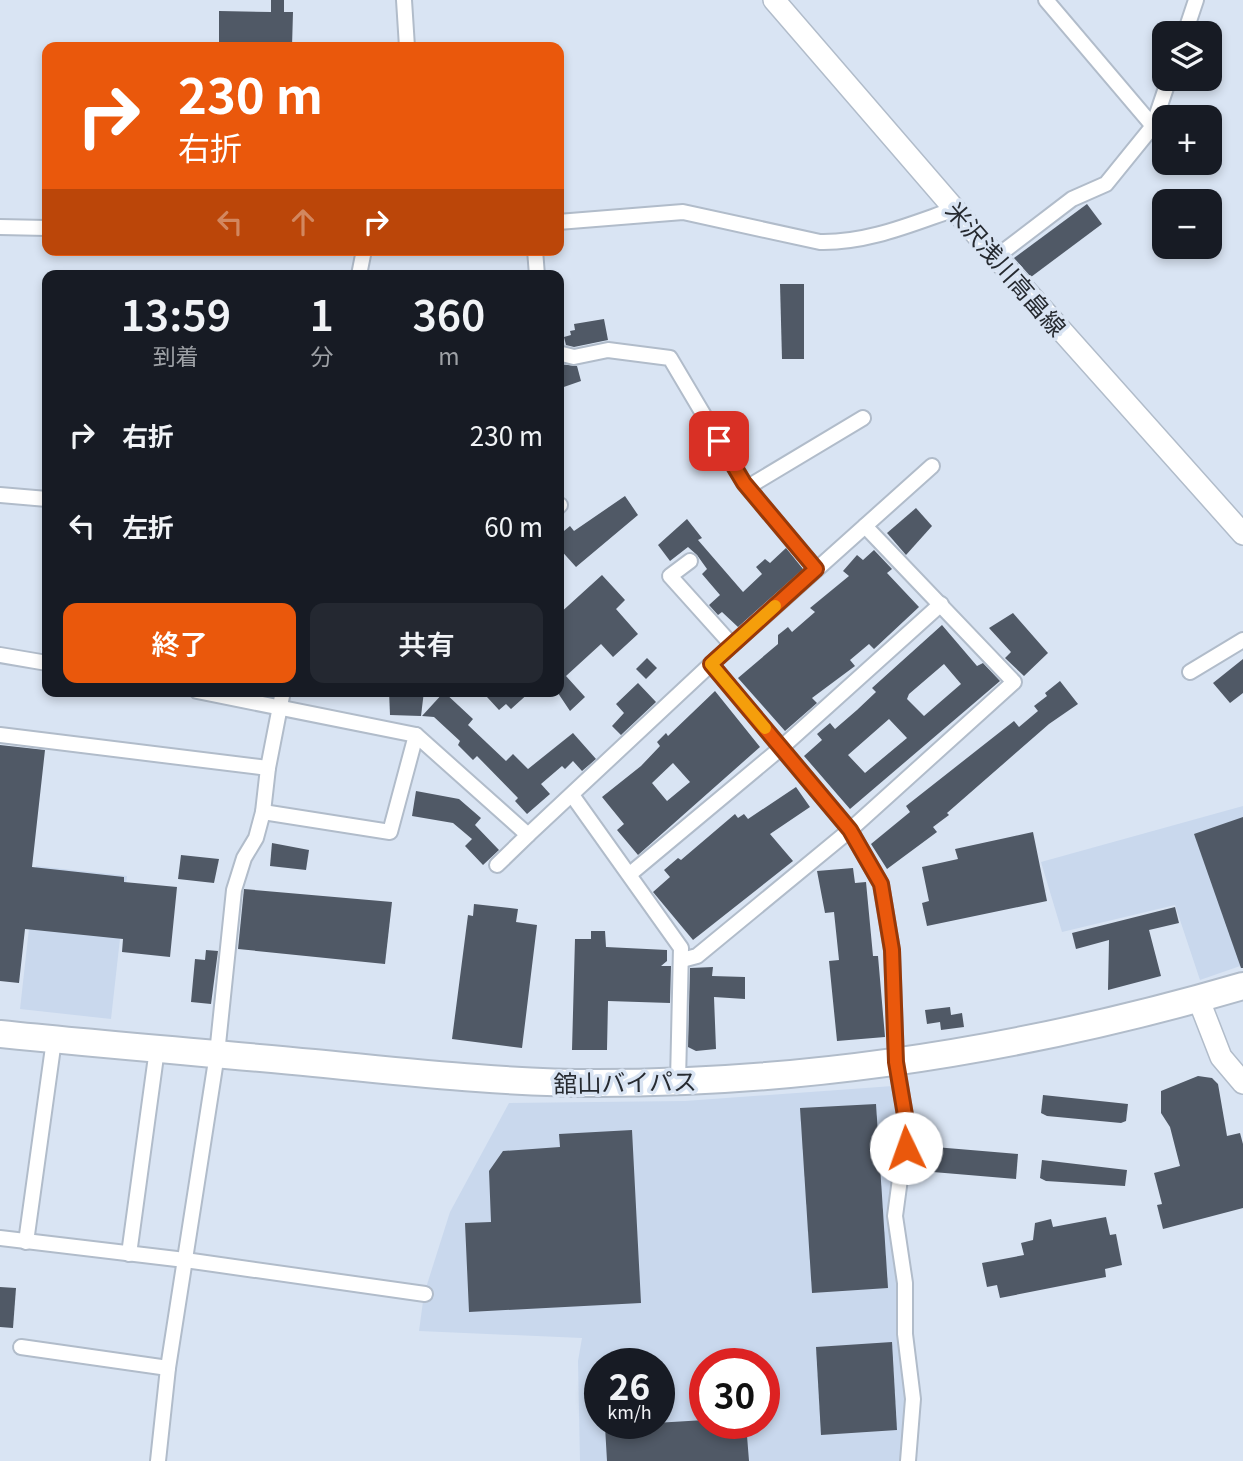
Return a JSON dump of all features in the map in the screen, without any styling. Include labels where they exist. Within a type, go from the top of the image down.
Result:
[{"type":"highway","name":"舘山バイパス","points":[[0,1034],[480,1079],[598,1083],[678,1081],[792,1074],[896,1062],[1097,1024],[1243,986]]},
{"type":"main road","name":"米沢浅川高畠線","points":[[775,0],[996,257],[1243,534]]},
{"type":"main road","points":[[1198,998],[1221,1057],[1243,1083]]},
{"type":"street","points":[[404,0],[407,42]]},
{"type":"street","points":[[1046,0],[1152,125]]},
{"type":"street","points":[[1189,21],[1196,0]]},
{"type":"street","points":[[996,257],[1072,199],[1106,184],[1152,127]]},
{"type":"street","points":[[564,222],[683,212],[820,242],[842,242],[866,239],[955,209]]},
{"type":"street","points":[[0,227],[42,228]]},
{"type":"street","points":[[564,354],[574,357],[608,350],[670,358],[748,487],[816,569]]},
{"type":"street","points":[[748,487],[863,418]]},
{"type":"street","points":[[496,865],[711,664],[932,466]]},
{"type":"street","points":[[0,495],[42,499]]},
{"type":"street","points":[[682,960],[697,956],[850,830],[1014,682],[865,526]]},
{"type":"street","points":[[690,561],[670,576],[732,645]]},
{"type":"street","points":[[630,874],[782,748],[940,604]]},
{"type":"street","points":[[1190,672],[1243,640]]},
{"type":"street","points":[[0,655],[42,662]]},
{"type":"street","points":[[711,664],[850,830],[881,884],[892,950],[896,1062],[907,1127],[895,1216],[905,1283],[905,1334],[913,1399],[908,1461]]},
{"type":"street","points":[[226,697],[416,735],[528,835]]},
{"type":"street","points":[[158,1461],[168,1368],[217,1054],[234,890],[244,858],[256,838],[263,812],[282,697]]},
{"type":"street","points":[[0,735],[268,768]]},
{"type":"street","points":[[263,812],[390,832],[416,735]]},
{"type":"street","points":[[572,795],[681,948],[678,1081]]},
{"type":"street","points":[[26,1242],[54,1040]]},
{"type":"street","points":[[129,1254],[157,1049]]},
{"type":"street","points":[[0,1238],[184,1260],[425,1294]]},
{"type":"street","points":[[21,1347],[168,1368]]},
{"type":"shaded area","points":[[1243,806],[1243,965],[1200,980],[1175,905],[1062,932],[1041,862]]},
{"type":"shaded area","points":[[36,866],[127,876],[111,1019],[20,1009]]},
{"type":"shaded area","points":[[893,1086],[903,1125],[900,1283],[908,1399],[900,1461],[580,1461],[578,1361],[582,1338],[419,1331],[424,1294],[450,1212],[509,1103],[685,1101]]},
{"type":"building","points":[[271,0],[284,0],[284,12],[293,12],[292,42],[219,42],[219,11],[271,12]]},
{"type":"building","points":[[1087,204],[1102,224],[1031,277],[1014,258]]},
{"type":"building","points":[[780,284],[804,284],[804,359],[782,359]]},
{"type":"building","points":[[604,319],[608,340],[574,347],[566,345],[564,337],[575,330],[574,324]]},
{"type":"building","points":[[564,365],[577,366],[581,381],[564,387]]},
{"type":"building","points":[[625,496],[638,515],[576,567],[564,554],[564,531],[570,526],[574,531]]},
{"type":"building","points":[[916,508],[932,526],[906,555],[887,533]]},
{"type":"building","points":[[687,519],[702,538],[698,540],[743,592],[762,574],[756,567],[765,559],[770,563],[786,548],[803,569],[738,627],[722,612],[718,615],[709,605],[720,595],[702,574],[707,569],[697,555],[688,547],[670,561],[658,545]]},
{"type":"building","points":[[874,550],[892,569],[887,573],[919,607],[874,649],[869,644],[850,660],[855,666],[812,698],[817,703],[785,731],[738,678],[778,644],[778,635],[788,627],[792,632],[815,612],[810,608],[849,576],[843,571],[857,555],[863,560]]},
{"type":"building","points":[[602,575],[625,600],[616,609],[638,634],[613,657],[601,644],[566,676],[585,697],[570,711],[561,697],[564,697],[564,610]]},
{"type":"building","points":[[1013,613],[1048,653],[1024,676],[1005,658],[1011,652],[989,628]]},
{"type":"building","points":[[942,625],[977,666],[983,663],[1000,681],[850,809],[804,756],[822,740],[817,734],[830,723],[835,729],[876,692],[872,688]],"holes":[[[944,664],[961,684],[924,716],[907,699],[909,694]],[[889,719],[907,738],[865,773],[848,755]]]},
{"type":"building","points":[[647,658],[657,668],[646,679],[636,669]]},
{"type":"building","points":[[1243,659],[1243,693],[1230,703],[1213,683]]},
{"type":"building","points":[[1060,681],[1078,704],[1049,724],[947,813],[949,815],[933,827],[937,832],[887,869],[871,844],[910,812],[906,806],[1014,721],[1019,727],[1038,711],[1034,706]]},
{"type":"building","points":[[638,683],[656,702],[621,735],[612,726],[624,713],[616,704]]},
{"type":"building","points":[[715,691],[760,747],[638,855],[617,830],[624,824],[602,797],[641,766],[660,746],[657,742],[666,733],[668,736]],"holes":[[[673,763],[690,782],[667,801],[652,783]]]},
{"type":"building","points":[[389,697],[423,697],[421,716],[390,715]]},
{"type":"building","points":[[439,697],[449,697],[473,719],[468,725],[506,761],[513,754],[528,769],[573,733],[596,759],[582,771],[573,761],[565,769],[562,766],[541,784],[550,794],[527,814],[515,801],[518,798],[477,756],[473,760],[458,745],[460,741],[434,717],[422,716]]},
{"type":"building","points":[[487,697],[524,697],[511,709],[506,704],[499,710]]},
{"type":"building","points":[[0,745],[45,750],[32,867],[124,877],[124,882],[177,887],[170,957],[122,952],[123,939],[25,929],[19,983],[0,981]]},
{"type":"building","points":[[796,787],[810,807],[770,834],[793,861],[693,940],[653,892],[670,877],[664,870],[678,858],[681,860],[735,814],[738,818],[744,814],[748,819]]},
{"type":"building","points":[[416,791],[459,799],[481,818],[475,825],[499,850],[483,865],[465,846],[472,839],[453,823],[412,816]]},
{"type":"building","points":[[1243,817],[1243,968],[1241,968],[1194,834]]},
{"type":"building","points":[[1033,832],[1047,901],[927,926],[922,903],[929,901],[922,867],[958,859],[955,849]]},
{"type":"building","points":[[272,843],[309,850],[306,870],[270,866]]},
{"type":"building","points":[[181,855],[219,859],[214,883],[178,879]]},
{"type":"building","points":[[853,868],[855,883],[866,882],[873,956],[878,956],[885,1037],[837,1041],[829,961],[839,960],[834,912],[825,913],[817,871]]},
{"type":"building","points":[[244,889],[392,902],[385,964],[238,949]]},
{"type":"building","points":[[474,904],[518,909],[516,922],[537,925],[522,1048],[452,1039],[468,915],[473,916]]},
{"type":"building","points":[[1175,907],[1179,923],[1149,930],[1161,976],[1108,990],[1109,940],[1076,949],[1072,933]]},
{"type":"building","points":[[591,931],[605,931],[606,947],[667,950],[667,961],[661,966],[671,966],[670,1003],[608,1001],[607,1050],[572,1050],[575,939],[591,939]]},
{"type":"building","points":[[206,950],[218,951],[211,1004],[191,1002],[195,959],[205,960]]},
{"type":"building","points":[[713,967],[712,976],[745,977],[745,999],[714,997],[716,1049],[696,1051],[688,1047],[690,968]]},
{"type":"building","points":[[950,1007],[951,1015],[962,1013],[964,1027],[941,1030],[940,1022],[927,1024],[925,1010]]},
{"type":"building","points":[[1198,1076],[1212,1078],[1218,1084],[1227,1136],[1240,1133],[1243,1144],[1243,1208],[1163,1229],[1157,1205],[1162,1204],[1154,1173],[1180,1166],[1170,1127],[1161,1113],[1161,1091]]},
{"type":"building","points":[[1043,1095],[1128,1104],[1126,1121],[1121,1123],[1047,1116],[1041,1113]]},
{"type":"building","points":[[876,1104],[888,1288],[812,1293],[800,1108]]},
{"type":"building","points":[[632,1130],[641,1303],[469,1312],[465,1223],[491,1222],[489,1171],[503,1151],[560,1147],[559,1134]]},
{"type":"building","points":[[923,1146],[1018,1154],[1016,1179],[921,1171]]},
{"type":"building","points":[[1042,1160],[1127,1170],[1125,1186],[1046,1181],[1040,1178]]},
{"type":"building","points":[[1106,1217],[1110,1235],[1116,1234],[1122,1265],[1105,1269],[1106,1277],[1000,1298],[997,1285],[987,1287],[982,1263],[1024,1255],[1021,1243],[1033,1240],[1035,1223],[1051,1219],[1053,1227]]},
{"type":"building","points":[[0,1287],[16,1288],[13,1328],[0,1327]]},
{"type":"building","points":[[892,1342],[897,1430],[821,1435],[816,1347]]},
{"type":"building","points":[[689,1421],[689,1439],[747,1439],[749,1461],[607,1461],[606,1439],[675,1439],[675,1422]]},
{"type":"slow traffic","points":[[765,728],[711,664],[775,606]]},
{"type":"route","points":[[719,441],[744,483],[787,538],[816,569],[711,664],[850,830],[881,884],[892,950],[896,1062],[907,1127],[906,1148]]}]
